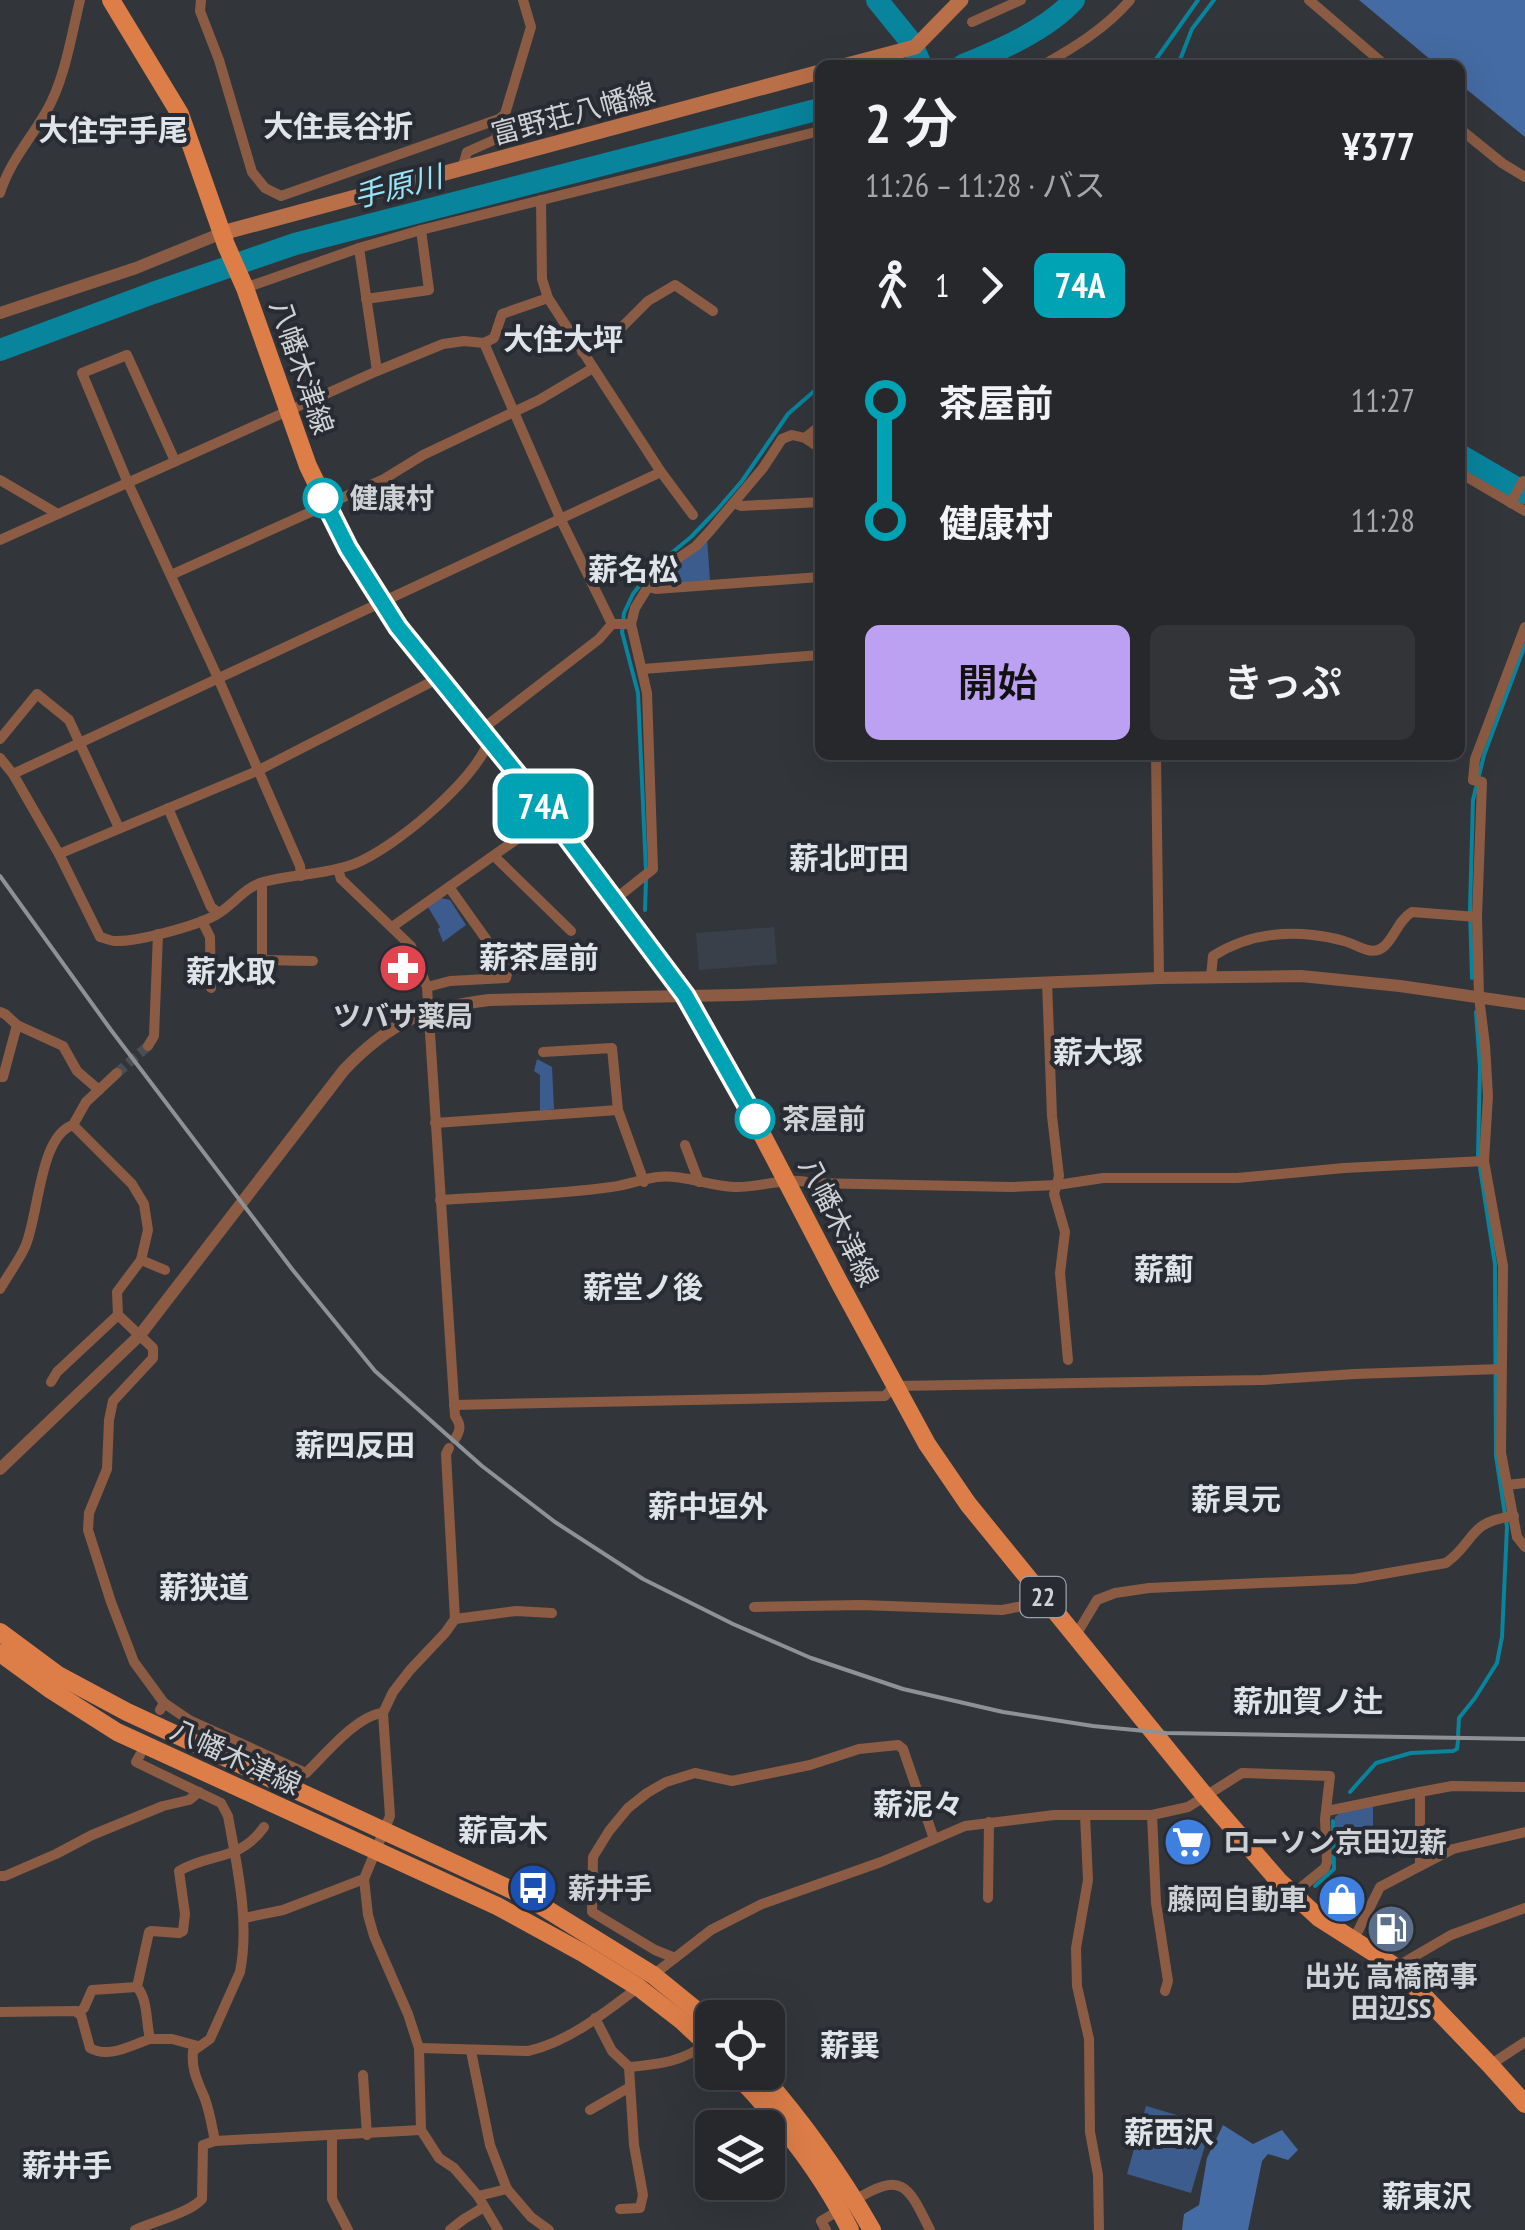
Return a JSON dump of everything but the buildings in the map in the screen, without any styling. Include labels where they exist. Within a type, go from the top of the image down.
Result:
[{"type":"main road","name":"八幡木津線","points":[[111,0],[180,114],[288,412],[326,506],[348,548],[398,627],[551,816],[685,995],[927,1444],[968,1504],[1040,1594],[1206,1797],[1293,1894],[1319,1918],[1396,1967],[1525,2104]]},
{"type":"main road","points":[[866,60],[915,47],[960,0]]},
{"type":"main road","name":"富野荘八幡線","points":[[224,239],[462,169],[815,73]]},
{"type":"main road","name":"八幡木津線","points":[[0,1632],[58,1676],[380,1841]]},
{"type":"main road","name":"八幡木津線","points":[[0,1653],[117,1732],[301,1818],[380,1841],[527,1898],[695,2012]]},
{"type":"main road","name":"八幡木津線","points":[[646,1981],[695,2031]]},
{"type":"main road","points":[[751,2090],[872,2230]]},
{"type":"main road","points":[[774,2090],[816,2142],[847,2205],[850,2230]]},
{"type":"street","points":[[0,193],[9,167],[46,112],[59,82],[80,0]]},
{"type":"street","points":[[201,0],[200,11],[219,60],[252,172],[265,188],[281,196],[499,120],[505,114],[531,27],[522,0]]},
{"type":"street","points":[[972,22],[1021,0]]},
{"type":"street","points":[[1051,60],[1116,17],[1130,0]]},
{"type":"street","points":[[1309,0],[1379,60]]},
{"type":"street","points":[[462,169],[466,152],[502,134],[499,120]]},
{"type":"street","points":[[244,285],[421,230],[815,133]]},
{"type":"street","points":[[1465,134],[1525,177]]},
{"type":"street","points":[[541,200],[542,278],[548,298],[661,472],[694,515]]},
{"type":"street","points":[[366,299],[429,290],[421,230]]},
{"type":"street","points":[[0,313],[224,239]]},
{"type":"street","points":[[358,248],[377,371]]},
{"type":"street","points":[[582,352],[613,336],[648,301],[675,285],[714,311]]},
{"type":"street","points":[[0,540],[443,344],[484,343],[494,338],[502,314],[548,298]]},
{"type":"street","points":[[484,343],[561,520],[622,623],[643,669],[651,764],[653,869],[614,900]]},
{"type":"street","points":[[174,461],[127,356],[82,373],[302,876]]},
{"type":"street","points":[[171,575],[384,479],[593,368]]},
{"type":"street","points":[[805,438],[815,430]]},
{"type":"street","points":[[0,758],[59,854],[100,937],[115,941],[202,922],[262,882],[356,863],[440,805],[483,755],[485,736],[622,623],[664,568],[696,546],[734,503],[782,439],[792,435],[815,445]]},
{"type":"street","points":[[13,774],[661,472]]},
{"type":"street","points":[[1465,476],[1525,511]]},
{"type":"street","points":[[0,480],[58,514]]},
{"type":"street","points":[[1512,500],[1523,481]]},
{"type":"street","points":[[734,503],[742,506],[815,502]]},
{"type":"street","points":[[648,586],[656,589],[815,578]]},
{"type":"street","points":[[1525,628],[1475,759],[1473,780],[1482,782],[1472,917],[1488,1096],[1480,1161],[1503,1266],[1497,1369],[1501,1452],[1509,1516],[1525,1547]]},
{"type":"street","points":[[643,669],[815,655]]},
{"type":"street","points":[[59,854],[257,771],[440,678]]},
{"type":"street","points":[[0,739],[37,694],[69,720],[120,828]]},
{"type":"street","points":[[1156,760],[1158,978]]},
{"type":"street","points":[[168,808],[211,907],[220,913]]},
{"type":"street","points":[[392,927],[551,816]]},
{"type":"street","points":[[494,856],[571,931]]},
{"type":"street","points":[[338,869],[341,879],[412,946],[427,987],[454,1405],[460,1423],[460,1431],[446,1454],[455,1619],[393,1692],[383,1713],[390,1816],[364,1878],[368,1915],[420,2048],[421,2130],[440,2158],[454,2168],[481,2202],[498,2230]]},
{"type":"street","points":[[262,882],[262,960],[313,961]]},
{"type":"street","points":[[427,987],[461,980],[506,978],[508,970],[449,886]]},
{"type":"street","points":[[1211,977],[1213,956],[1245,939],[1310,934],[1377,951],[1385,947],[1404,917],[1412,912],[1472,917]]},
{"type":"street","points":[[202,922],[210,937],[211,988]]},
{"type":"street","points":[[148,1046],[154,1036],[158,934]]},
{"type":"street","points":[[0,1469],[140,1335],[344,1070],[391,1028],[429,1011],[489,1000],[1301,976],[1525,1004]]},
{"type":"street","points":[[1047,982],[1052,1116],[1059,1176],[1054,1194],[1065,1232],[1060,1273],[1068,1360]]},
{"type":"street","points":[[0,1012],[17,1025],[63,1046],[77,1071],[99,1090]]},
{"type":"street","points":[[0,1077],[3,1078],[17,1025]]},
{"type":"street","points":[[543,1052],[612,1048],[618,1110],[644,1182]]},
{"type":"street","points":[[0,1289],[5,1270],[26,1246],[52,1143],[117,1073]]},
{"type":"street","points":[[435,1123],[618,1110]]},
{"type":"street","points":[[73,1124],[132,1184],[144,1204],[148,1230],[141,1260],[117,1292],[118,1314],[152,1348],[152,1358],[113,1401],[107,1469],[89,1513],[88,1530],[134,1662],[162,1706],[306,1773],[371,1714],[383,1713]]},
{"type":"street","points":[[699,1182],[687,1151],[702,1152]]},
{"type":"street","points":[[440,1200],[608,1188],[654,1178],[746,1187],[800,1180],[1012,1187],[1103,1178],[1238,1178],[1480,1161]]},
{"type":"street","points":[[141,1260],[166,1270]]},
{"type":"street","points":[[51,1382],[118,1314]]},
{"type":"street","points":[[454,1405],[885,1396],[894,1386],[1264,1380],[1497,1369]]},
{"type":"street","points":[[1508,1484],[1525,1483]]},
{"type":"street","points":[[1076,1635],[1096,1600],[1115,1593],[1354,1578],[1446,1563],[1458,1555],[1482,1524],[1509,1516]]},
{"type":"street","points":[[754,1607],[862,1605],[1002,1610],[1023,1606],[1040,1594]]},
{"type":"street","points":[[455,1619],[516,1611],[552,1614]]},
{"type":"street","points":[[675,1958],[592,1912],[593,1857],[628,1808],[666,1782],[695,1773],[732,1781],[810,1765],[859,1749],[898,1745],[903,1749],[934,1839]]},
{"type":"street","points":[[140,1755],[136,1762],[222,1803],[228,1816],[244,1918],[240,1972],[210,2039],[193,2051],[194,2074],[215,2140]]},
{"type":"street","points":[[420,2048],[528,2051],[546,2047],[595,2018],[711,1930],[762,1904],[881,1862],[965,1826],[1054,1815],[1152,1815],[1188,1806],[1242,1773],[1330,1776],[1327,1862],[1293,1894]]},
{"type":"street","points":[[1326,1811],[1452,1786],[1525,1787]]},
{"type":"street","points":[[0,1876],[162,1806],[190,1800],[199,1792]]},
{"type":"street","points":[[1420,1792],[1420,1866]]},
{"type":"street","points":[[1085,1815],[1088,1880],[1076,1948],[1077,1986],[1089,2039],[1089,2119],[1098,2185],[1099,2230]]},
{"type":"street","points":[[1152,1815],[1156,1903],[1168,1981],[1165,1991]]},
{"type":"street","points":[[988,1898],[989,1822]]},
{"type":"street","points":[[136,1987],[149,1932],[183,1930],[186,1914],[178,1871],[197,1860],[234,1852],[256,1838],[264,1827]]},
{"type":"street","points":[[1354,1939],[1380,1887],[1453,1850],[1525,1832]]},
{"type":"street","points":[[244,1918],[283,1910],[364,1878]]},
{"type":"street","points":[[1396,1967],[1451,1935],[1525,1908]]},
{"type":"street","points":[[0,2012],[78,2013],[92,1990],[136,1987]]},
{"type":"street","points":[[136,1987],[144,1996],[150,2039]]},
{"type":"street","points":[[78,2013],[90,2048],[99,2053],[125,2049],[150,2039],[172,2039],[198,2046]]},
{"type":"street","points":[[595,2018],[612,2050],[629,2067],[634,2145],[643,2195],[640,2208],[620,2209]]},
{"type":"street","points":[[1490,2064],[1525,2042]]},
{"type":"street","points":[[470,2051],[490,2145],[507,2189],[548,2230]]},
{"type":"street","points":[[629,2067],[654,2065],[695,2053]]},
{"type":"street","points":[[363,2075],[367,2134]]},
{"type":"street","points":[[590,2110],[630,2087]]},
{"type":"street","points":[[135,2230],[194,2208],[202,2199],[203,2146],[215,2140],[421,2130]]},
{"type":"street","points":[[332,2136],[332,2199],[348,2230]]},
{"type":"street","points":[[826,2230],[821,2220],[881,2184],[898,2185],[914,2196],[930,2230]]},
{"type":"street","points":[[450,2230],[481,2202],[507,2189]]},
{"type":"shaded area","points":[[1359,0],[1525,0],[1525,137],[1465,88],[1465,60],[1431,60]]},
{"type":"shaded area","points":[[707,538],[710,581],[655,586],[664,568]]},
{"type":"shaded area","points":[[441,898],[450,900],[466,925],[443,942],[440,927],[428,907]]},
{"type":"shaded area","points":[[774,927],[777,964],[699,970],[696,933]]},
{"type":"shaded area","points":[[537,1059],[552,1067],[554,1109],[540,1111],[540,1075],[534,1071]]},
{"type":"shaded area","points":[[1373,1805],[1373,1832],[1335,1832],[1335,1817],[1343,1810]]},
{"type":"shaded area","points":[[1146,2106],[1211,2125],[1191,2193],[1127,2174]]},
{"type":"shaded area","points":[[1223,2125],[1253,2144],[1282,2130],[1298,2150],[1288,2160],[1268,2154],[1262,2161],[1248,2230],[1182,2230],[1184,2214],[1199,2205],[1207,2158]]},
{"type":"waterway","points":[[877,0],[911,42],[919,60]]},
{"type":"waterway","name":"手原川","points":[[975,60],[1037,30],[1074,0]]},
{"type":"waterway","points":[[1156,60],[1198,0]]},
{"type":"waterway","points":[[1180,60],[1192,29],[1214,0]]},
{"type":"waterway","name":"手原川","points":[[0,350],[295,244],[815,110]]},
{"type":"waterway","points":[[646,870],[638,693],[622,632],[624,613],[653,568],[716,511],[788,414],[815,390]]},
{"type":"waterway","points":[[1465,458],[1525,493]]},
{"type":"waterway","points":[[1472,978],[1473,800],[1484,755],[1525,645]]},
{"type":"waterway","points":[[645,910],[646,879]]},
{"type":"waterway","points":[[1458,1736],[1459,1718],[1497,1663],[1502,1637],[1507,1527],[1496,1456],[1495,1264],[1478,1155],[1480,1067],[1476,1012]]},
{"type":"waterway","points":[[1350,1792],[1376,1763],[1411,1753],[1453,1751],[1458,1741]]},
{"type":"waterway","points":[[1315,1886],[1334,1869],[1333,1821]]},
{"type":"tunnel","points":[[117,1073],[148,1046]]},
{"type":"railway","points":[[0,876],[292,1269],[375,1371],[482,1466],[555,1522],[643,1579],[811,1658],[903,1689],[1003,1712],[1166,1733],[1525,1739]]},
{"type":"bus line","name":"74A","points":[[323,498],[348,548],[398,627],[551,816],[685,995],[755,1119]]},
{"type":"place","name":"健康村","points":[[323,498]]},
{"type":"place","name":"ツバサ薬局","points":[[403,968]]},
{"type":"place","name":"茶屋前","points":[[755,1119]]},
{"type":"place","name":"ローソン京田辺薪","points":[[1188,1842]]},
{"type":"place","name":"薪井手","points":[[533,1888]]},
{"type":"place","name":"藤岡自動車","points":[[1342,1899]]},
{"type":"place","name":"出光 高橋商事 田辺SS","points":[[1391,1929]]},
{"type":"district","name":"大住長谷折","points":[[338,127]]},
{"type":"district","name":"大住宇手尾","points":[[113,131]]},
{"type":"district","name":"大住大坪","points":[[563,340]]},
{"type":"district","name":"薪名松","points":[[633,570]]},
{"type":"district","name":"薪北町田","points":[[849,859]]},
{"type":"district","name":"薪茶屋前","points":[[539,958]]},
{"type":"district","name":"薪水取","points":[[231,972]]},
{"type":"district","name":"薪大塚","points":[[1098,1053]]},
{"type":"district","name":"薪薊","points":[[1164,1270]]},
{"type":"district","name":"薪堂ノ後","points":[[643,1288]]},
{"type":"district","name":"薪四反田","points":[[355,1446]]},
{"type":"district","name":"薪貝元","points":[[1236,1500]]},
{"type":"district","name":"薪中垣外","points":[[708,1507]]},
{"type":"district","name":"薪狭道","points":[[204,1588]]},
{"type":"district","name":"薪加賀ノ辻","points":[[1308,1702]]},
{"type":"district","name":"薪泥々","points":[[918,1805]]},
{"type":"district","name":"薪高木","points":[[503,1831]]},
{"type":"district","name":"薪巽","points":[[850,2046]]},
{"type":"district","name":"薪西沢","points":[[1169,2133]]},
{"type":"district","name":"薪井手","points":[[67,2166]]},
{"type":"district","name":"薪東沢","points":[[1427,2197]]}]
